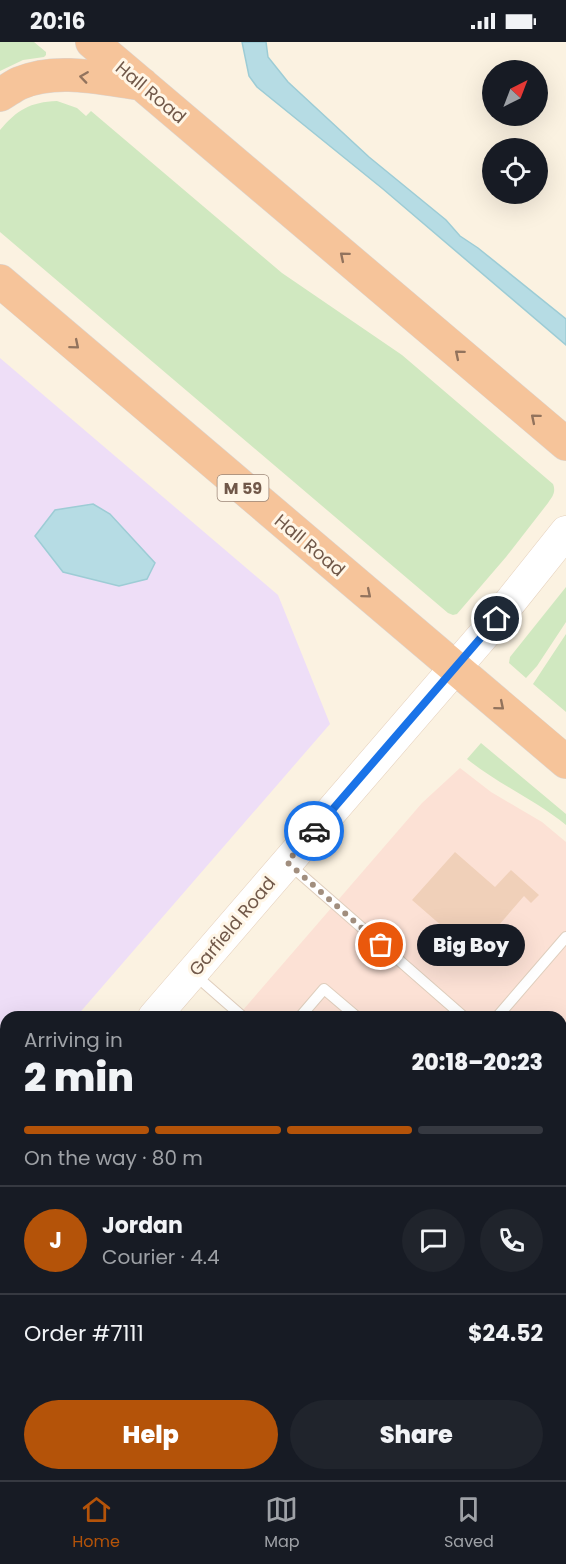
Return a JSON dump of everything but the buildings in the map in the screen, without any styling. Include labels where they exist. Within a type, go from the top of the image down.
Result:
[{"type":"highway","name":"Hall Road","points":[[93,42],[566,444]]},
{"type":"highway","points":[[0,95],[19,83],[41,76],[68,75],[142,84]]},
{"type":"highway","name":"Hall Road","points":[[0,281],[566,762]]},
{"type":"main road","name":"Garfield Road","points":[[159,1011],[455,668],[566,532]]},
{"type":"lane","points":[[287,862],[457,1011]]},
{"type":"lane","points":[[502,1011],[566,937]]},
{"type":"lane","points":[[192,973],[236,1011]]},
{"type":"lane","points":[[305,1011],[324,989],[350,1011]]},
{"type":"shaded area","points":[[0,358],[278,595],[330,724],[81,1011],[0,1011]]},
{"type":"shaded area","points":[[460,768],[491,792],[542,822],[566,842],[566,1011],[242,1011],[422,803]]},
{"type":"green space","points":[[0,42],[34,42],[46,52],[46,55],[23,60],[0,71]]},
{"type":"green space","points":[[57,101],[77,108],[86,116],[91,111],[282,273],[402,355],[553,484],[554,494],[548,503],[457,614],[448,613],[0,232],[0,130],[12,117],[25,108],[39,103]]},
{"type":"green space","points":[[566,587],[566,622],[537,666],[526,678],[509,663],[510,657]]},
{"type":"green space","points":[[566,634],[566,712],[533,684]]},
{"type":"green space","points":[[481,743],[566,814],[566,825],[467,759]]},
{"type":"water","points":[[242,42],[266,42],[268,57],[288,82],[369,157],[446,220],[460,236],[566,319],[566,345],[383,189],[257,87],[249,76]]},
{"type":"water","points":[[93,504],[110,514],[155,563],[147,579],[119,586],[63,572],[35,536],[55,510]]},
{"type":"way so far","points":[[314,831],[287,862],[381,945]]},
{"type":"place","name":"Big Boy","points":[[381,945]]},
{"type":"route","points":[[314,831],[497,619]]}]
